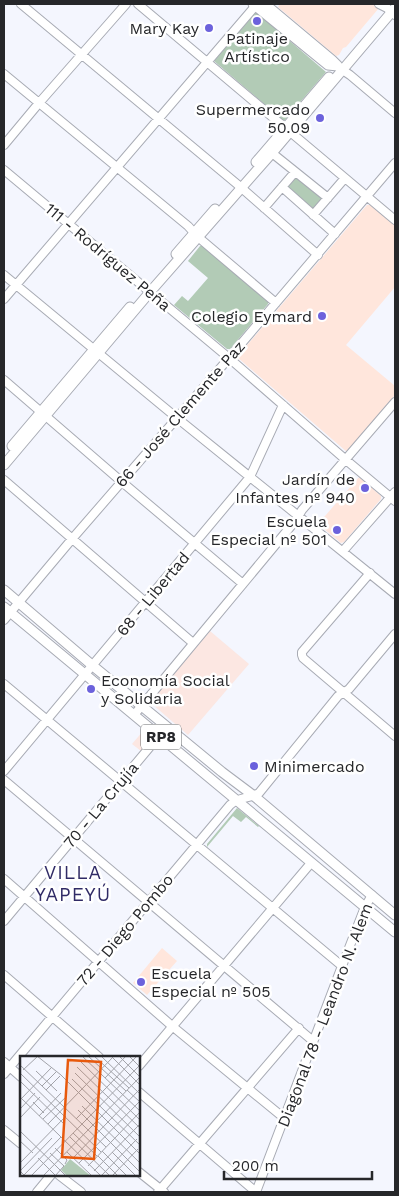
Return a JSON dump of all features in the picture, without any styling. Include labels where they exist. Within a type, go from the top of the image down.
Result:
[{"type":"main road","points":[[258,4],[328,66],[340,68]]},
{"type":"main road","points":[[4,456],[43,414],[147,291],[240,186],[390,8]]},
{"type":"main road","points":[[240,186],[272,153],[288,130]]},
{"type":"main road","points":[[4,465],[43,414]]},
{"type":"main road","name":"RP8","points":[[4,590],[93,666],[254,796],[395,916]]},
{"type":"main road","name":"RP8","points":[[7,609],[395,932]]},
{"type":"street","points":[[21,4],[240,186],[318,255]]},
{"type":"street","points":[[4,145],[126,4]]},
{"type":"street","points":[[138,4],[395,220]]},
{"type":"street","points":[[4,299],[258,4]]},
{"type":"street","points":[[340,68],[395,112]]},
{"type":"street","points":[[4,74],[188,226],[196,235],[276,303]]},
{"type":"street","points":[[272,153],[328,198]]},
{"type":"street","name":"66 - José Clemente Paz","points":[[4,620],[7,609],[19,602],[395,163]]},
{"type":"street","name":"111 - Rodríguez Peña","points":[[4,170],[229,358],[346,460],[394,496]]},
{"type":"street","points":[[264,208],[295,172]]},
{"type":"street","points":[[313,215],[345,178]]},
{"type":"street","points":[[282,187],[335,234]]},
{"type":"street","points":[[4,274],[250,478],[299,515],[395,594]]},
{"type":"street","points":[[4,380],[243,584]]},
{"type":"street","points":[[134,715],[302,510],[395,404]]},
{"type":"street","name":"68 - Libertad","points":[[4,771],[250,478],[283,405]]},
{"type":"street","points":[[4,480],[194,644]]},
{"type":"street","points":[[343,551],[394,496]]},
{"type":"street","points":[[370,573],[302,652],[302,656],[395,736]]},
{"type":"street","points":[[236,800],[254,796],[263,788],[338,696],[348,689],[395,634]]},
{"type":"street","points":[[4,684],[342,966]]},
{"type":"street","name":"70 - La Crujía","points":[[4,921],[159,736]]},
{"type":"street","points":[[4,780],[313,1041]]},
{"type":"street","name":"72 - Diego Pombo","points":[[4,1074],[7,1065],[52,1016],[230,804],[236,800]]},
{"type":"street","points":[[140,1065],[312,863]]},
{"type":"street","points":[[4,879],[172,1026],[284,1118]]},
{"type":"street","name":"Diagonal 78 - Leandro N. Alem","points":[[256,1192],[365,907],[372,895]]},
{"type":"street","points":[[4,975],[97,1056]]},
{"type":"street","points":[[140,1173],[161,1191],[299,1028]]},
{"type":"street","points":[[7,1065],[20,1075]]},
{"type":"street","points":[[140,1093],[256,1192]]},
{"type":"street","points":[[4,1130],[20,1143]]},
{"type":"street","points":[[38,1192],[50,1176]]},
{"type":"street","points":[[60,1176],[80,1192]]},
{"type":"shaded area","points":[[280,4],[374,4],[379,8],[339,55],[336,56],[278,7]]},
{"type":"shaded area","name":"Colegio Eymard","points":[[367,205],[370,205],[395,226],[395,287],[346,345],[395,386],[395,395],[347,452],[237,357]]},
{"type":"shaded area","points":[[359,477],[381,496],[381,499],[344,542],[341,543],[318,524]]},
{"type":"shaded area","points":[[210,631],[249,664],[188,735],[152,704],[151,700]]},
{"type":"shaded area","points":[[144,730],[151,736],[151,739],[141,751],[132,744]]},
{"type":"shaded area","points":[[162,948],[177,961],[147,995],[133,983]]},
{"type":"green space","points":[[256,12],[326,72],[284,121],[214,61]]},
{"type":"green space","points":[[295,175],[324,199],[313,212],[284,187]]},
{"type":"green space","points":[[200,246],[203,246],[268,301],[268,304],[230,349],[227,349],[174,305],[182,296],[188,301],[208,278],[188,261]]},
{"type":"green space","points":[[237,808],[259,826],[246,817],[241,822],[233,816],[207,847],[207,844]]},
{"type":"place","name":"Patinaje Artístico","points":[[257,21]]},
{"type":"place","name":"Mary Kay","points":[[209,28]]},
{"type":"place","name":"Supermercado 50.09","points":[[320,118]]},
{"type":"place","name":"Colegio Eymard","points":[[322,316]]},
{"type":"place","name":"Jardín de Infantes nº 940","points":[[365,488]]},
{"type":"place","name":"Escuela Especial nº 501","points":[[337,530]]},
{"type":"place","name":"Economía Social y Solidaria","points":[[91,689]]},
{"type":"place","name":"Minimercado","points":[[254,766]]},
{"type":"place","name":"Escuela Especial nº 505","points":[[141,982]]},
{"type":"district","name":"VILLA YAPEYÚ","points":[[73,883]]}]
